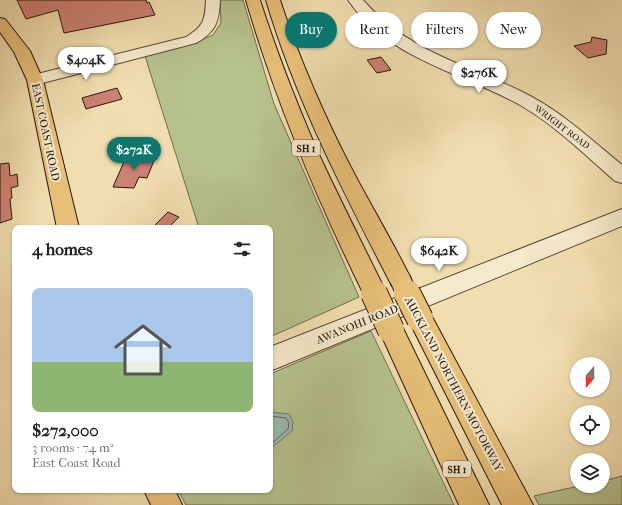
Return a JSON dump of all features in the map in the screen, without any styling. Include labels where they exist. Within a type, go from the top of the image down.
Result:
[{"type":"main road","name":"SH 1","points":[[253,0],[266,42],[301,136],[474,505]]},
{"type":"main road","name":"AUCKLAND NORTHERN MOTORWAY","points":[[273,0],[296,65],[322,126],[420,319],[518,505]]},
{"type":"main road","name":"EAST COAST ROAD","points":[[0,22],[22,51],[35,80],[67,225]]},
{"type":"street","points":[[35,80],[191,40],[203,34],[211,24],[213,0]]},
{"type":"street","name":"WRIGHT ROAD","points":[[355,0],[366,14],[378,25],[409,46],[495,86],[547,114],[622,176]]},
{"type":"street","name":"AWANOHI ROAD","points":[[273,358],[622,217]]},
{"type":"green space","points":[[220,0],[243,0],[274,104],[359,297],[273,336],[273,225],[198,225],[145,56],[192,44],[213,35],[221,23]]},
{"type":"green space","points":[[371,331],[454,505],[186,505],[180,493],[273,493],[273,373]]},
{"type":"green space","points":[[622,476],[622,505],[539,505],[534,496],[570,488],[570,493],[610,493],[610,479]]},
{"type":"water","points":[[273,412],[289,414],[293,422],[292,431],[273,447]]},
{"type":"building","points":[[17,0],[146,0],[147,3],[149,2],[155,15],[64,33],[58,10],[26,19]]},
{"type":"building","points":[[592,37],[607,40],[606,54],[588,58],[574,46],[591,42]]},
{"type":"building","points":[[381,57],[391,70],[377,73],[367,60]]},
{"type":"building","points":[[117,88],[122,99],[86,109],[82,98]]},
{"type":"building","points":[[127,155],[155,158],[147,178],[139,177],[134,188],[113,187]]},
{"type":"building","points":[[9,163],[10,176],[17,174],[18,186],[11,188],[12,198],[10,199],[12,219],[0,223],[0,164]]},
{"type":"building","points":[[168,212],[179,217],[171,225],[155,225]]}]
